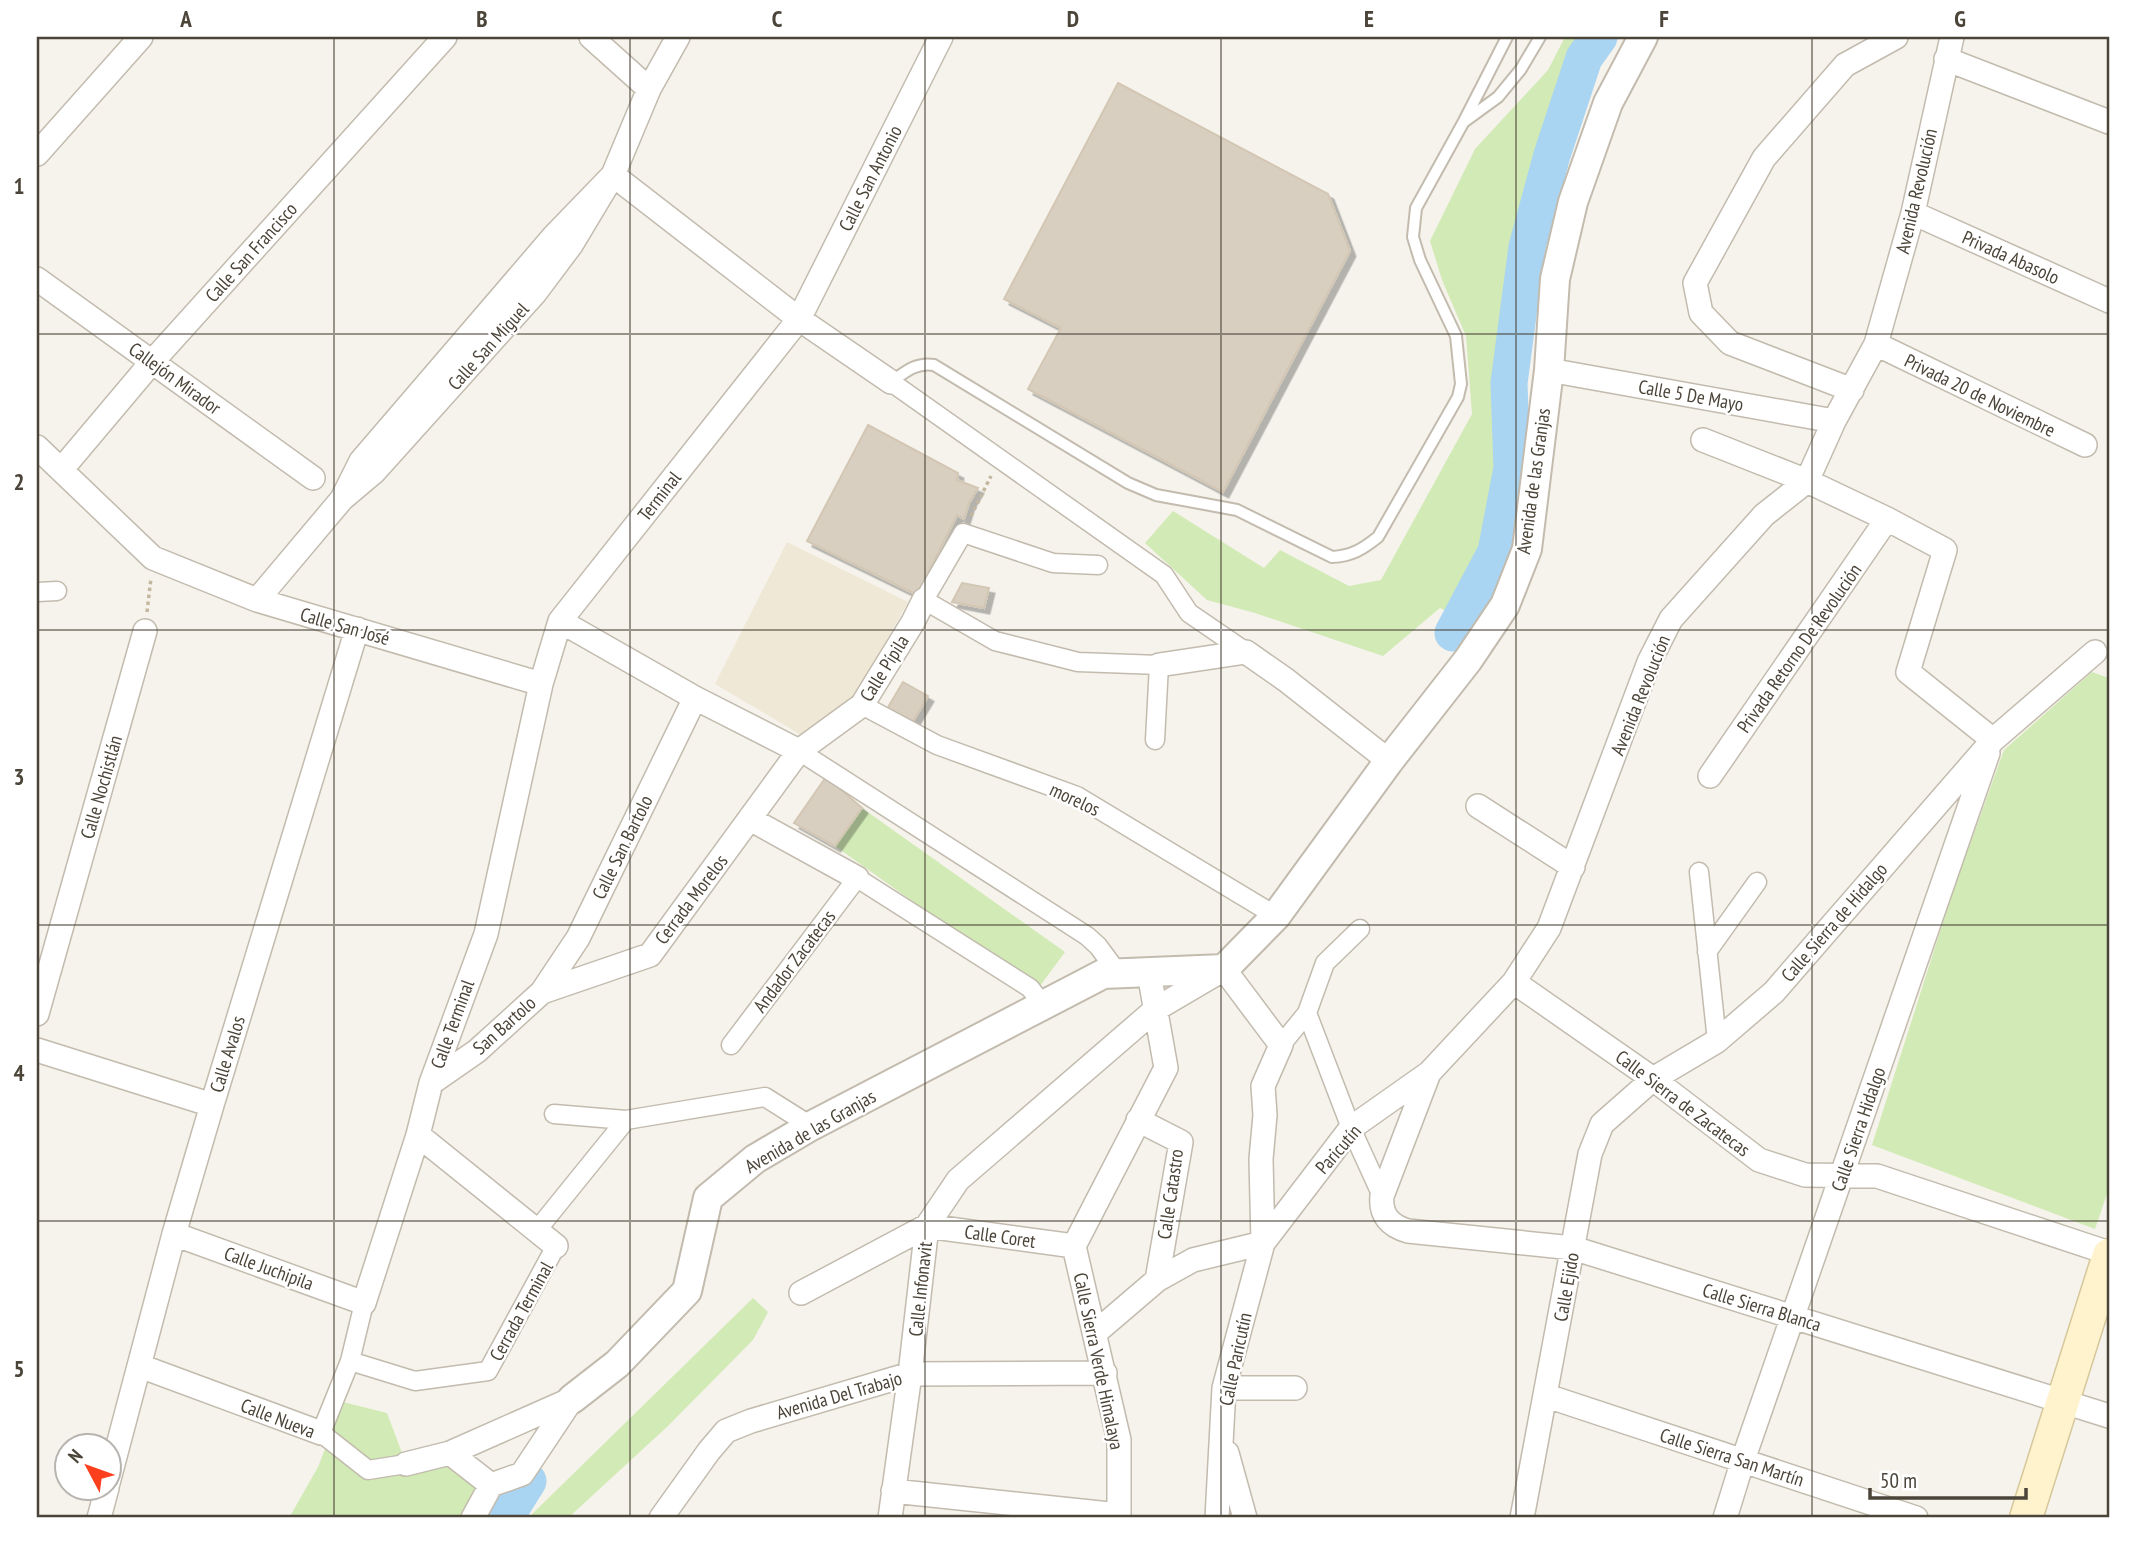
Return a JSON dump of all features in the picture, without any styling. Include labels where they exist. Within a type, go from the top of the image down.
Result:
[{"type":"main road","points":[[2026,1518],[2109,1254]]},
{"type":"street","points":[[37,153],[141,37]]},
{"type":"street","name":"Calle San Francisco","points":[[61,470],[152,362],[445,37]]},
{"type":"street","points":[[591,37],[649,89]]},
{"type":"street","name":"Calle San Miguel","points":[[257,600],[342,499],[374,472],[535,293],[571,244],[613,175],[649,89],[678,37]]},
{"type":"street","name":"Calle San Antonio","points":[[800,319],[941,37]]},
{"type":"street","name":"Avenida de las Granjas","points":[[927,1226],[958,1180],[1156,1009],[1224,969],[1276,916],[1389,761],[1468,660],[1505,605],[1527,549],[1549,370],[1555,279],[1573,202],[1608,103],[1643,37]]},
{"type":"street","points":[[1852,390],[1730,343],[1701,313],[1695,283],[1764,158],[1845,65],[1896,37]]},
{"type":"street","points":[[1949,48],[2109,122]]},
{"type":"street","name":"Avenida Revolución","points":[[1382,1196],[1429,1073],[1514,982],[1549,928],[1649,662],[1671,619],[1764,515],[1807,481],[1833,421],[1876,344],[1913,213],[1949,48]]},
{"type":"street","points":[[613,175],[800,319],[1164,575],[1189,612],[1286,680],[1389,761]]},
{"type":"street","name":"Privada Abasolo","points":[[1913,213],[2109,301]]},
{"type":"street","name":"Callejón Mirador","points":[[37,279],[313,478]]},
{"type":"street","name":"Terminal","points":[[541,684],[560,621],[800,319]]},
{"type":"street","name":"Privada 20 de Noviembre","points":[[1876,344],[2085,445]]},
{"type":"street","name":"Calle 5 De Mayo","points":[[1549,370],[1833,421]]},
{"type":"street","points":[[1703,440],[1807,481],[1945,550],[1908,672],[1993,740]]},
{"type":"street","points":[[37,447],[153,558]]},
{"type":"street","name":"Privada Retorno De Revolución","points":[[1710,776],[1887,519]]},
{"type":"street","points":[[1098,565],[1053,564],[963,533],[924,600],[995,641],[1078,662],[1159,665],[1246,652]]},
{"type":"street","name":"Calle San José","points":[[153,558],[257,600],[541,684]]},
{"type":"street","points":[[37,592],[57,591]]},
{"type":"street","name":"Calle Pípila","points":[[799,751],[862,705],[924,600]]},
{"type":"street","points":[[560,621],[695,698],[799,751],[1087,936],[1118,973]]},
{"type":"street","name":"Calle Avalos","points":[[122,1432],[174,1234],[357,629]]},
{"type":"street","name":"Calle Nochistlán","points":[[37,1014],[145,631]]},
{"type":"street","name":"Calle Sierra de Hidalgo","points":[[1653,1079],[1717,1041],[1774,992],[1993,740],[2095,652]]},
{"type":"street","points":[[1154,740],[1159,665]]},
{"type":"street","name":"Calle Terminal","points":[[350,1361],[431,1083],[486,934],[541,684]]},
{"type":"street","name":"Calle San Bartolo","points":[[542,992],[578,938],[695,698]]},
{"type":"street","name":"morelos","points":[[862,705],[937,745],[1077,796],[1276,916]]},
{"type":"street","name":"Calle Sierra Hidalgo","points":[[1725,1518],[1993,740]]},
{"type":"street","name":"Cerrada Morelos","points":[[542,992],[650,954],[799,751]]},
{"type":"street","points":[[1478,806],[1573,867]]},
{"type":"street","points":[[750,820],[857,878],[1030,988],[1043,1005]]},
{"type":"street","points":[[1699,872],[1717,1041]]},
{"type":"street","name":"Andador Zacatecas","points":[[731,1045],[857,878]]},
{"type":"street","points":[[1707,952],[1757,882]]},
{"type":"street","points":[[1095,1333],[1157,1280],[1192,1260],[1263,1243],[1263,1086],[1281,1045],[1307,1013],[1325,963],[1360,929]]},
{"type":"street","points":[[1224,969],[1281,1045]]},
{"type":"street","name":"Avenida de las Granjas","points":[[491,1485],[522,1474],[572,1398],[617,1364],[687,1291],[708,1198],[755,1159],[811,1126],[1103,974],[1224,969]]},
{"type":"street","points":[[1073,1245],[1166,1068],[1149,973]]},
{"type":"street","name":"Calle Sierra de Zacatecas","points":[[1514,982],[1653,1079],[1759,1160],[1805,1175],[1877,1176],[2109,1254]]},
{"type":"street","name":"San Bartolo","points":[[431,1083],[477,1051],[542,992]]},
{"type":"street","points":[[1307,1013],[1351,1128],[1382,1196]]},
{"type":"street","points":[[37,1051],[212,1105]]},
{"type":"street","name":"Paricutín","points":[[1263,1243],[1351,1128],[1429,1073]]},
{"type":"street","name":"Calle Ejido","points":[[1522,1518],[1590,1154],[1602,1124],[1653,1079]]},
{"type":"street","points":[[554,1114],[626,1119],[765,1097],[811,1126]]},
{"type":"street","points":[[537,1230],[626,1119]]},
{"type":"street","name":"Calle Catastro","points":[[1138,1120],[1181,1142],[1157,1280]]},
{"type":"street","name":"Cerrada Terminal","points":[[350,1361],[415,1381],[488,1371],[556,1246],[418,1135]]},
{"type":"street","name":"Calle Sierra Blanca","points":[[1382,1196],[1384,1214],[1391,1223],[1408,1231],[1573,1248],[2109,1416]]},
{"type":"street","points":[[801,1293],[927,1226]]},
{"type":"street","name":"Calle Coret","points":[[927,1226],[1073,1245]]},
{"type":"street","name":"Calle Infonavit","points":[[890,1518],[927,1226]]},
{"type":"street","name":"Calle Juchipila","points":[[174,1234],[365,1303]]},
{"type":"street","name":"Calle Paricutín","points":[[1217,1518],[1224,1388],[1263,1243]]},
{"type":"street","name":"Calle Sierra Verde Himalaya","points":[[1073,1245],[1119,1440],[1119,1517]]},
{"type":"street","points":[[321,1433],[350,1361]]},
{"type":"street","name":"Calle Nueva","points":[[140,1366],[321,1433],[368,1471],[450,1453],[572,1398]]},
{"type":"street","name":"Avenida Del Trabajo","points":[[661,1518],[726,1431],[751,1421],[910,1374],[1105,1373]]},
{"type":"street","points":[[1224,1388],[1295,1388]]},
{"type":"street","name":"Calle Sierra San Martín","points":[[1546,1396],[1916,1518]]},
{"type":"street","points":[[1221,1434],[1245,1518]]},
{"type":"street","points":[[450,1453],[491,1485],[473,1518]]},
{"type":"street","points":[[893,1491],[1119,1517]]},
{"type":"lane","points":[[891,382],[923,363],[934,365],[1128,483],[1156,495],[1237,510],[1332,557],[1360,551],[1378,537],[1458,397],[1461,384],[1456,337],[1420,260],[1413,237],[1416,208],[1507,37]]},
{"type":"lane","points":[[1463,123],[1498,97],[1521,68],[1540,37]]},
{"type":"path","points":[[963,533],[999,458]]},
{"type":"path","points":[[145,631],[153,558]]},
{"type":"shaded area","points":[[787,542],[908,602],[855,696],[801,735],[715,684]]},
{"type":"green space","points":[[1565,37],[1590,37],[1577,55],[1544,154],[1520,246],[1504,378],[1506,468],[1490,549],[1454,615],[1440,608],[1383,656],[1255,613],[1207,600],[1145,543],[1173,511],[1264,568],[1280,550],[1349,586],[1381,580],[1472,414],[1466,336],[1442,280],[1430,241],[1475,149],[1548,70]]},
{"type":"green space","points":[[2092,672],[2109,678],[2109,1188],[2095,1229],[1872,1145],[1952,894],[2004,750]]},
{"type":"green space","points":[[862,808],[1065,952],[1037,990],[835,846]]},
{"type":"green space","points":[[753,1298],[768,1312],[753,1340],[668,1426],[568,1518],[528,1518]]},
{"type":"green space","points":[[343,1402],[387,1413],[408,1469],[447,1459],[483,1488],[466,1518],[289,1518],[318,1467]]},
{"type":"building","points":[[1118,83],[1328,194],[1350,251],[1223,492],[1028,389],[1061,328],[1004,299]]},
{"type":"building","points":[[868,425],[958,473],[957,480],[978,488],[964,519],[957,515],[917,595],[807,541]]},
{"type":"building","points":[[962,583],[989,588],[984,608],[952,602]]},
{"type":"building","points":[[903,682],[928,696],[912,723],[887,709]]},
{"type":"building","points":[[826,777],[862,808],[835,846],[794,823]]},
{"type":"waterway","points":[[1453,633],[1496,552],[1512,468],[1509,383],[1527,247],[1552,155],[1584,58],[1599,37]]},
{"type":"waterway","points":[[505,1518],[528,1481]]}]
